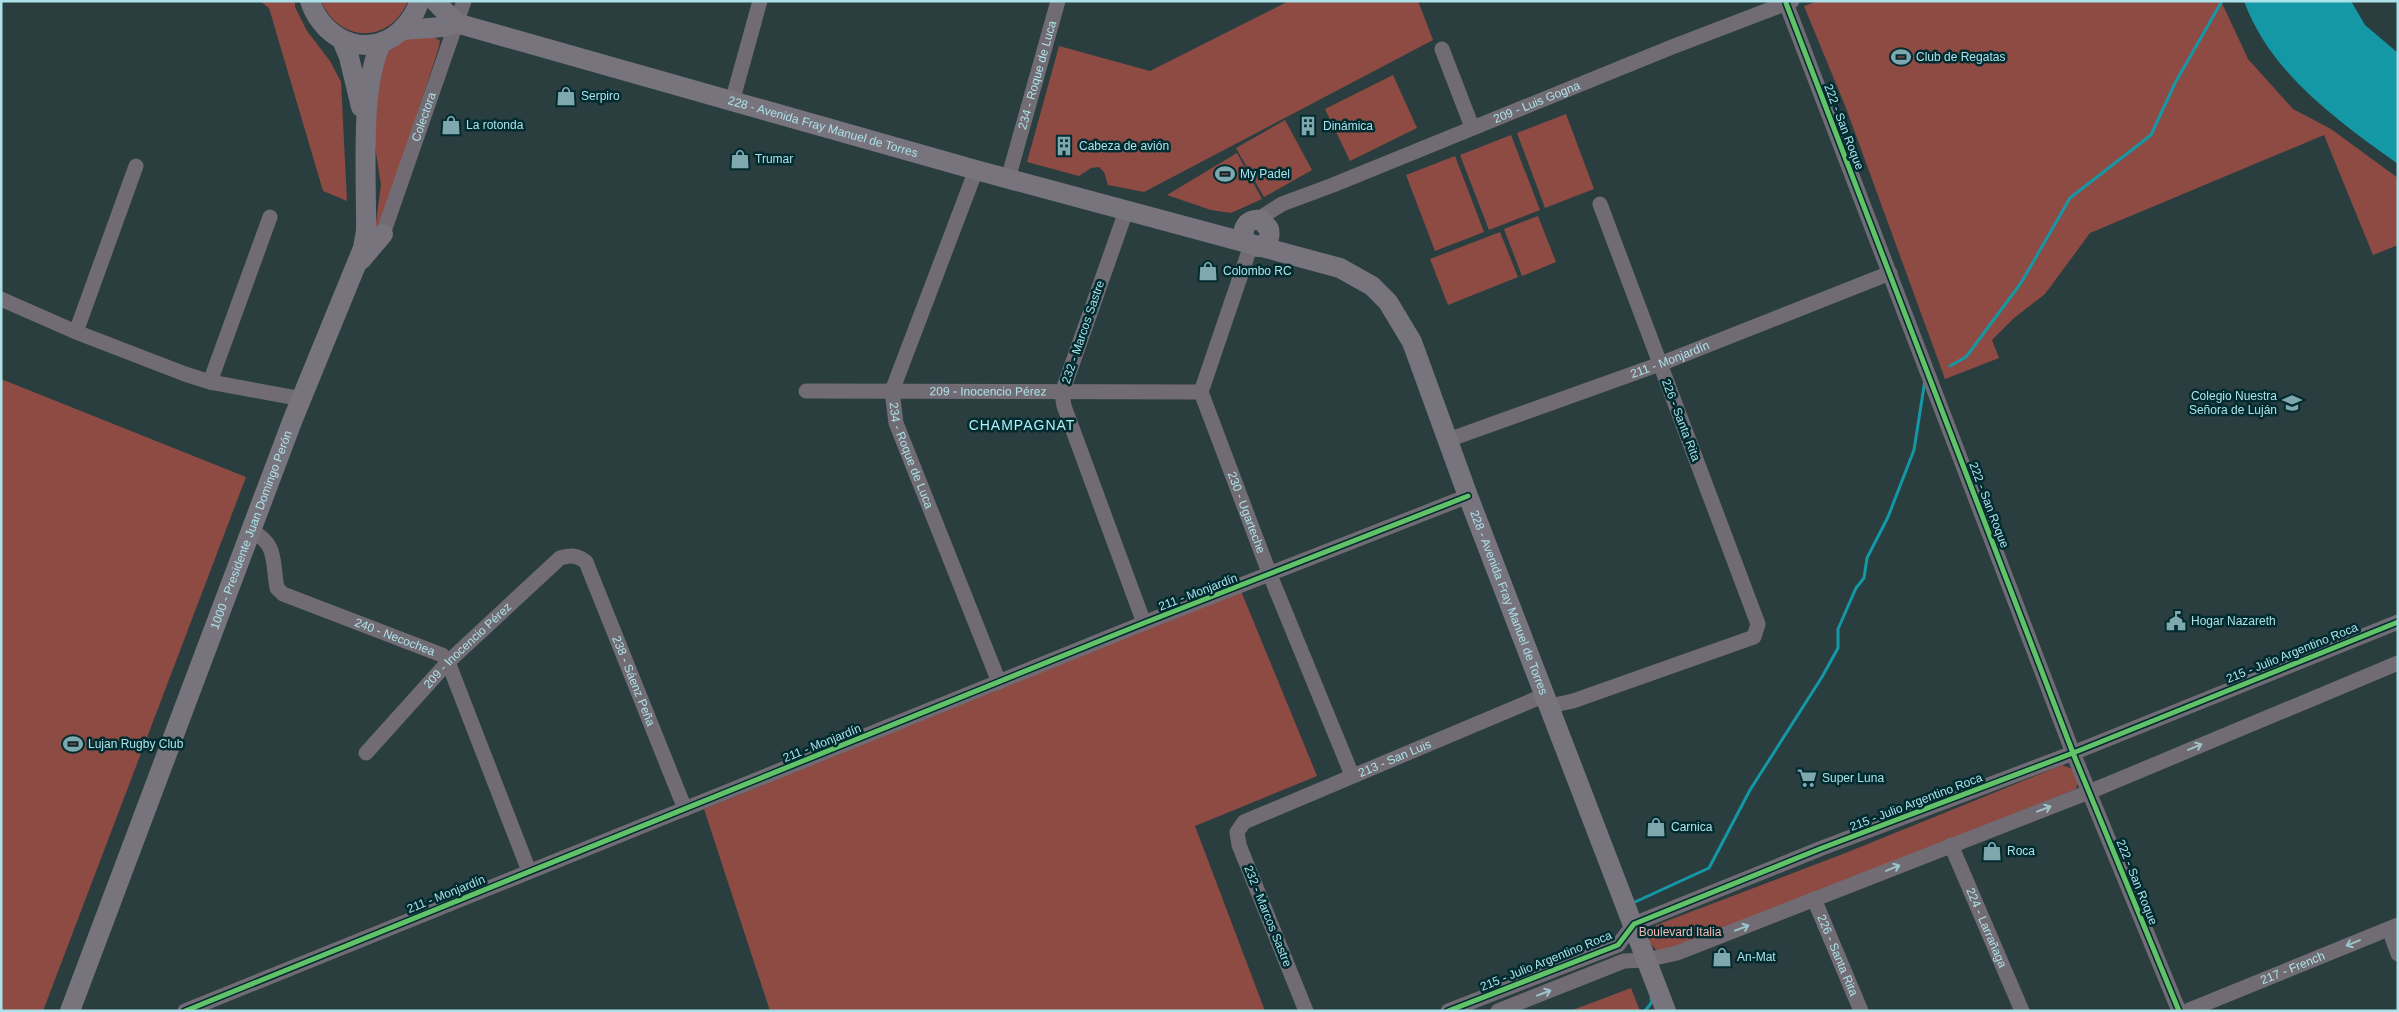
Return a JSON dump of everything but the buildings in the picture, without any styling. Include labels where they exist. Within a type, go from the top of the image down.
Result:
[{"type":"main road","points":[[310,1],[321,25],[342,40],[368,45],[382,42],[402,30],[412,18],[419,1]]},
{"type":"main road","points":[[435,1],[456,23]]},
{"type":"main road","name":"228 - Avenida Fray Manuel de Torres","points":[[402,30],[443,27],[456,23],[1126,211],[1191,228],[1257,234],[1290,254],[1340,268],[1372,286],[1388,302],[1412,342],[1468,496],[1666,1011]]},
{"type":"main road","points":[[342,40],[349,57],[367,125]]},
{"type":"main road","name":"1000 - Presidente Juan Domingo Perón","points":[[70,1011],[302,399],[363,248],[366,230],[369,83],[374,58],[382,42]]},
{"type":"main road","points":[[356,267],[383,234]]},
{"type":"street","name":"Colectora","points":[[383,234],[464,1]]},
{"type":"street","points":[[732,102],[760,1]]},
{"type":"street","name":"234 - Roque de Luca","points":[[1008,179],[1058,1]]},
{"type":"street","name":"209 - Luis Gogna","points":[[1257,234],[1282,204],[1672,47],[1789,2]]},
{"type":"street","name":"222 - San Roque","points":[[1789,2],[1890,273],[2089,792],[2179,1011]]},
{"type":"street","points":[[1442,49],[1472,127]]},
{"type":"street","points":[[76,332],[136,166]]},
{"type":"street","name":"234 - Roque de Luca","points":[[976,170],[892,391],[896,423],[999,682]]},
{"type":"street","name":"226 - Santa Rita","points":[[1600,204],[1758,624],[1754,637]]},
{"type":"street","name":"232 - Marcos Sastre","points":[[1126,211],[1062,393],[1068,415],[1144,623]]},
{"type":"street","points":[[210,382],[270,217]]},
{"type":"street","points":[[1201,392],[1257,234]]},
{"type":"street","name":"211 - Monjardín","points":[[1448,440],[1660,364],[1890,273]]},
{"type":"street","points":[[1,299],[76,332],[210,382],[302,399]]},
{"type":"street","name":"209 - Inocencio Pérez","points":[[806,391],[1201,392]]},
{"type":"street","name":"230 - Ugarteche","points":[[1201,392],[1270,575],[1352,774]]},
{"type":"street","name":"211 - Monjardín","points":[[185,1011],[1144,623],[1468,496]]},
{"type":"street","name":"240 - Necochea","points":[[252,531],[265,538],[271,548],[277,588],[283,594],[442,655],[448,662],[529,871]]},
{"type":"street","name":"209 - Inocencio Pérez","points":[[366,754],[448,662],[560,558],[569,555],[578,557]]},
{"type":"street","name":"238 - Sáenz Peña","points":[[578,557],[586,562],[685,809]]},
{"type":"street","name":"215 - Julio Argentino Roca","points":[[1448,1011],[1618,945],[1634,924],[1822,848],[2074,753],[2398,622]]},
{"type":"street","name":"213 - San Luis","points":[[1244,822],[1352,774],[1547,701],[1573,701],[1754,637]]},
{"type":"street","points":[[1498,1011],[1624,962],[1646,960],[1677,953],[2089,792],[2398,663]]},
{"type":"street","name":"232 - Marcos Sastre","points":[[1244,822],[1237,832],[1239,845],[1306,1011]]},
{"type":"street","name":"224 - Larrañaga","points":[[1951,845],[2022,1011]]},
{"type":"street","name":"226 - Santa Rita","points":[[1814,900],[1861,1011]]},
{"type":"street","points":[[2393,927],[2398,954]]},
{"type":"street","name":"217 - French","points":[[2186,1011],[2393,927]]},
{"type":"green space","points":[[260,1],[295,1],[295,7],[307,31],[330,61],[341,82],[347,201],[323,191],[269,8]]},
{"type":"green space","points":[[321,1],[408,1],[400,15],[389,25],[378,31],[365,33],[352,31],[340,25],[329,15]]},
{"type":"green space","points":[[1289,1],[1418,1],[1433,40],[1144,192],[1108,185],[1104,172],[1099,167],[1091,168],[1079,176],[1027,162],[1059,46],[1150,71]]},
{"type":"green space","points":[[1818,1],[2221,1],[2248,59],[2293,109],[2331,129],[2398,178],[2398,245],[2373,255],[2324,135],[2090,233],[2045,294],[2014,318],[1992,340],[1999,358],[1945,379],[1846,108],[1804,6]]},
{"type":"green space","points":[[432,35],[440,41],[438,50],[378,234],[375,229],[381,185],[373,133],[376,72],[395,40]]},
{"type":"green space","points":[[1393,75],[1417,128],[1350,161],[1325,109]]},
{"type":"green space","points":[[1566,114],[1594,189],[1545,208],[1517,133]]},
{"type":"green space","points":[[1285,120],[1312,170],[1264,197],[1236,148]]},
{"type":"green space","points":[[1511,135],[1540,210],[1489,230],[1460,155]]},
{"type":"green space","name":"My Padel","points":[[1237,153],[1262,199],[1231,213],[1211,210],[1167,195]]},
{"type":"green space","points":[[1455,156],[1484,232],[1435,251],[1406,175]]},
{"type":"green space","points":[[1538,216],[1556,262],[1522,276],[1504,229]]},
{"type":"green space","points":[[1500,232],[1518,277],[1448,305],[1430,259]]},
{"type":"green space","name":"Lujan Rugby Club","points":[[1,379],[246,477],[43,1011],[1,1011]]},
{"type":"green space","points":[[1241,591],[1317,776],[1195,826],[1265,1011],[770,1011],[704,809]]},
{"type":"green space","name":"Boulevard Italia","points":[[2062,765],[2073,769],[2078,783],[2076,789],[1672,951],[1658,952],[1649,942],[1650,933],[1656,925],[1843,854]]},
{"type":"green space","points":[[1631,988],[1640,1011],[1570,1011]]},
{"type":"water","points":[[2244,1],[2351,1],[2365,25],[2398,53],[2398,164],[2330,113],[2288,73],[2256,27]]},
{"type":"waterway","points":[[1950,366],[1966,357],[2021,283],[2070,198],[2151,135],[2175,83],[2222,1]]},
{"type":"waterway","points":[[1635,902],[1709,868],[1750,790],[1822,677],[1838,648],[1838,629],[1856,588],[1864,578],[1867,558],[1888,517],[1914,450],[1925,380]]},
{"type":"waterway","points":[[1645,1011],[1652,1002],[1651,999]]},
{"type":"cycle path","points":[[1786,3],[2073,753],[2179,1011]]},
{"type":"cycle path","points":[[185,1011],[1144,623],[1468,496]]},
{"type":"cycle path","points":[[1448,1011],[1618,945],[1634,924],[1822,848],[2073,753],[2398,622]]},
{"type":"place","name":"Club de Regatas","points":[[1901,57]]},
{"type":"place","name":"Serpiro","points":[[566,96]]},
{"type":"place","name":"La rotonda","points":[[451,125]]},
{"type":"place","name":"Dinámica","points":[[1308,126]]},
{"type":"place","name":"Cabeza de avión","points":[[1064,146]]},
{"type":"place","name":"Trumar","points":[[740,159]]},
{"type":"place","name":"My Padel","points":[[1225,174]]},
{"type":"place","name":"Colombo RC","points":[[1208,271]]},
{"type":"place","name":"Colegio Nuestra Señora de Luján","points":[[2292,403]]},
{"type":"place","name":"Hogar Nazareth","points":[[2176,621]]},
{"type":"place","name":"Lujan Rugby Club","points":[[73,744]]},
{"type":"place","name":"Super Luna","points":[[1807,778]]},
{"type":"place","name":"Carnica","points":[[1656,827]]},
{"type":"place","name":"Roca","points":[[1992,851]]},
{"type":"place","name":"An-Mat","points":[[1722,957]]},
{"type":"district","name":"CHAMPAGNAT","points":[[1022,425]]}]
